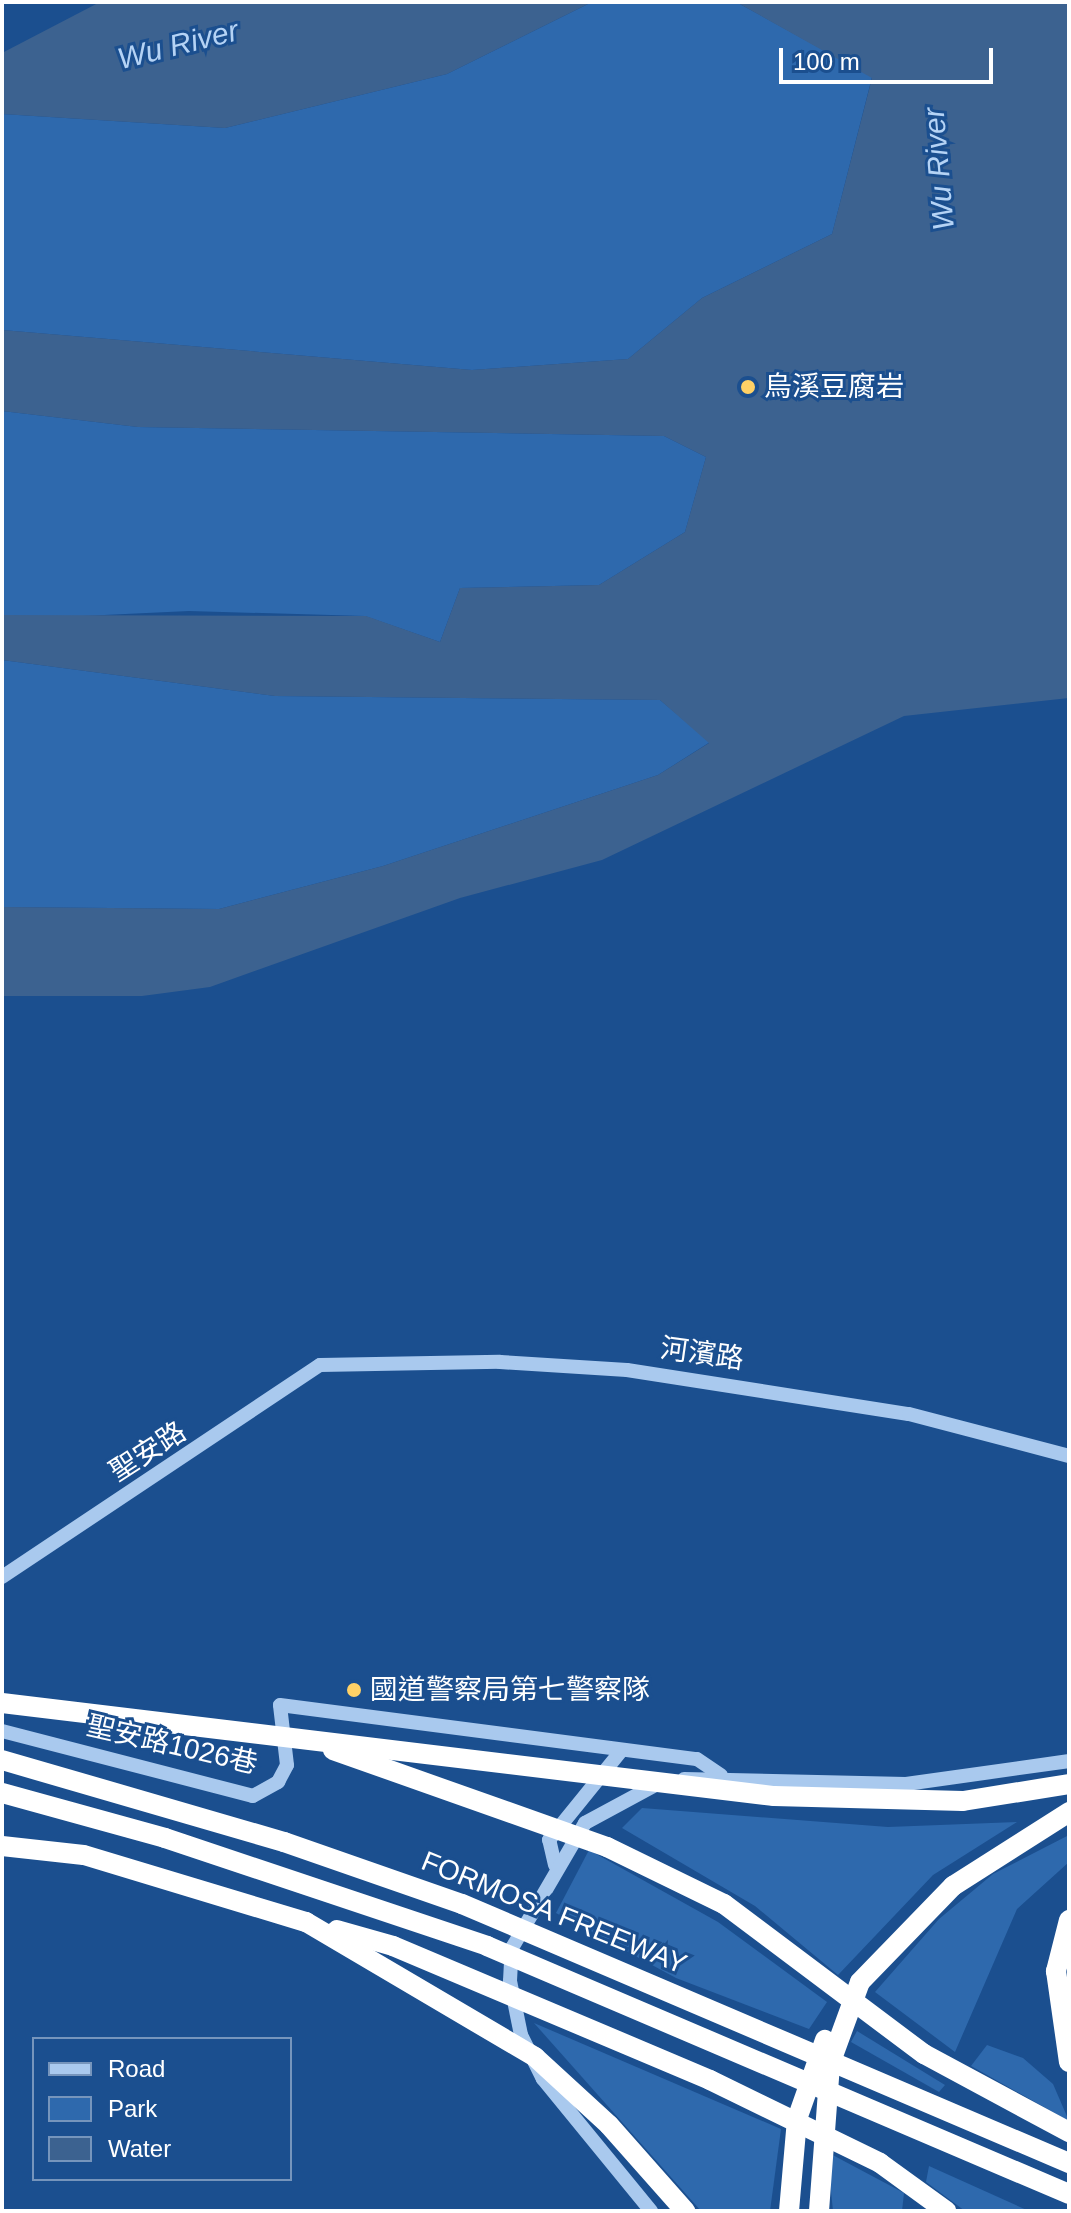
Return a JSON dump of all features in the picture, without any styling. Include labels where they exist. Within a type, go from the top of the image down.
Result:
[{"type":"highway","points":[[2,1703],[322,1744],[834,1799],[963,1801],[1069,1784]]},
{"type":"highway","points":[[322,1744],[371,1769],[607,1847],[724,1904],[924,2054],[1069,2132]]},
{"type":"highway","name":"FORMOSA FREEWAY","points":[[2,1760],[284,1842],[462,1904],[1069,2163]]},
{"type":"highway","name":"FORMOSA FREEWAY","points":[[2,1793],[193,1847],[487,1946],[1069,2194]]},
{"type":"highway","points":[[789,2211],[808,2076],[860,1982],[953,1886],[1069,1812]]},
{"type":"highway","points":[[2,1846],[84,1855],[393,1946],[710,2080],[880,2163],[946,2211]]},
{"type":"highway","points":[[1069,1920],[1056,1971],[1069,2062]]},
{"type":"highway","points":[[306,1922],[535,2057],[609,2125],[685,2211]]},
{"type":"highway","points":[[819,2211],[830,2064],[860,1982]]},
{"type":"street","name":"河濱路","points":[[320,1365],[500,1362],[627,1370],[909,1414],[1069,1456]]},
{"type":"street","name":"聖安路","points":[[2,1577],[320,1365]]},
{"type":"street","name":"聖安路1026巷","points":[[2,1731],[253,1796],[278,1782],[287,1765],[280,1705],[697,1759],[721,1775]]},
{"type":"street","points":[[555,1865],[549,1840],[621,1751]]},
{"type":"street","points":[[651,2211],[543,2079],[521,2035],[512,1948],[555,1865],[585,1823],[612,1803],[664,1781],[721,1775],[906,1784],[1069,1761]]},
{"type":"green space","points":[[592,2],[738,3],[872,77],[832,234],[702,298],[628,359],[472,370],[2,330],[2,114],[225,128],[447,74]]},
{"type":"green space","points":[[2,411],[138,427],[664,436],[706,457],[685,532],[599,585],[460,588],[440,642],[365,616],[189,611],[40,618],[2,615]]},
{"type":"green space","points":[[2,660],[275,696],[660,700],[710,742],[658,775],[383,866],[219,909],[2,907]]},
{"type":"green space","points":[[642,1808],[888,1827],[1017,1822],[933,1875],[838,1975],[755,1906],[622,1828]]},
{"type":"green space","points":[[1069,1835],[1069,1862],[1017,1909],[955,2052],[875,1992],[939,1919],[993,1874]]},
{"type":"green space","points":[[589,1850],[718,1922],[827,2002],[809,2029],[676,1978],[556,1913]]},
{"type":"green space","points":[[534,2023],[781,2129],[770,2211],[701,2211]]},
{"type":"green space","points":[[857,2031],[945,2085],[939,2092],[851,2042]]},
{"type":"green space","points":[[987,2045],[1023,2058],[1053,2084],[1069,2121],[971,2066]]},
{"type":"green space","points":[[827,2152],[904,2193],[902,2211],[833,2211]]},
{"type":"green space","points":[[929,2166],[1029,2211],[965,2211],[926,2182]]},
{"type":"water","name":"Wu River","points":[[100,2],[592,2],[447,74],[225,128],[2,114],[2,53]]},
{"type":"water","name":"Wu River","points":[[709,2],[1069,2],[1069,698],[904,716],[602,860],[460,898],[210,987],[142,996],[2,996],[2,907],[219,909],[383,866],[658,775],[709,743],[660,700],[275,696],[2,660],[2,615],[366,616],[440,642],[460,588],[599,585],[685,532],[706,457],[664,436],[138,427],[2,411],[2,330],[472,370],[628,359],[702,298],[832,234],[872,78],[738,3]]},
{"type":"place","name":"烏溪豆腐岩","points":[[748,387]]},
{"type":"place","name":"國道警察局第七警察隊","points":[[354,1690]]}]
